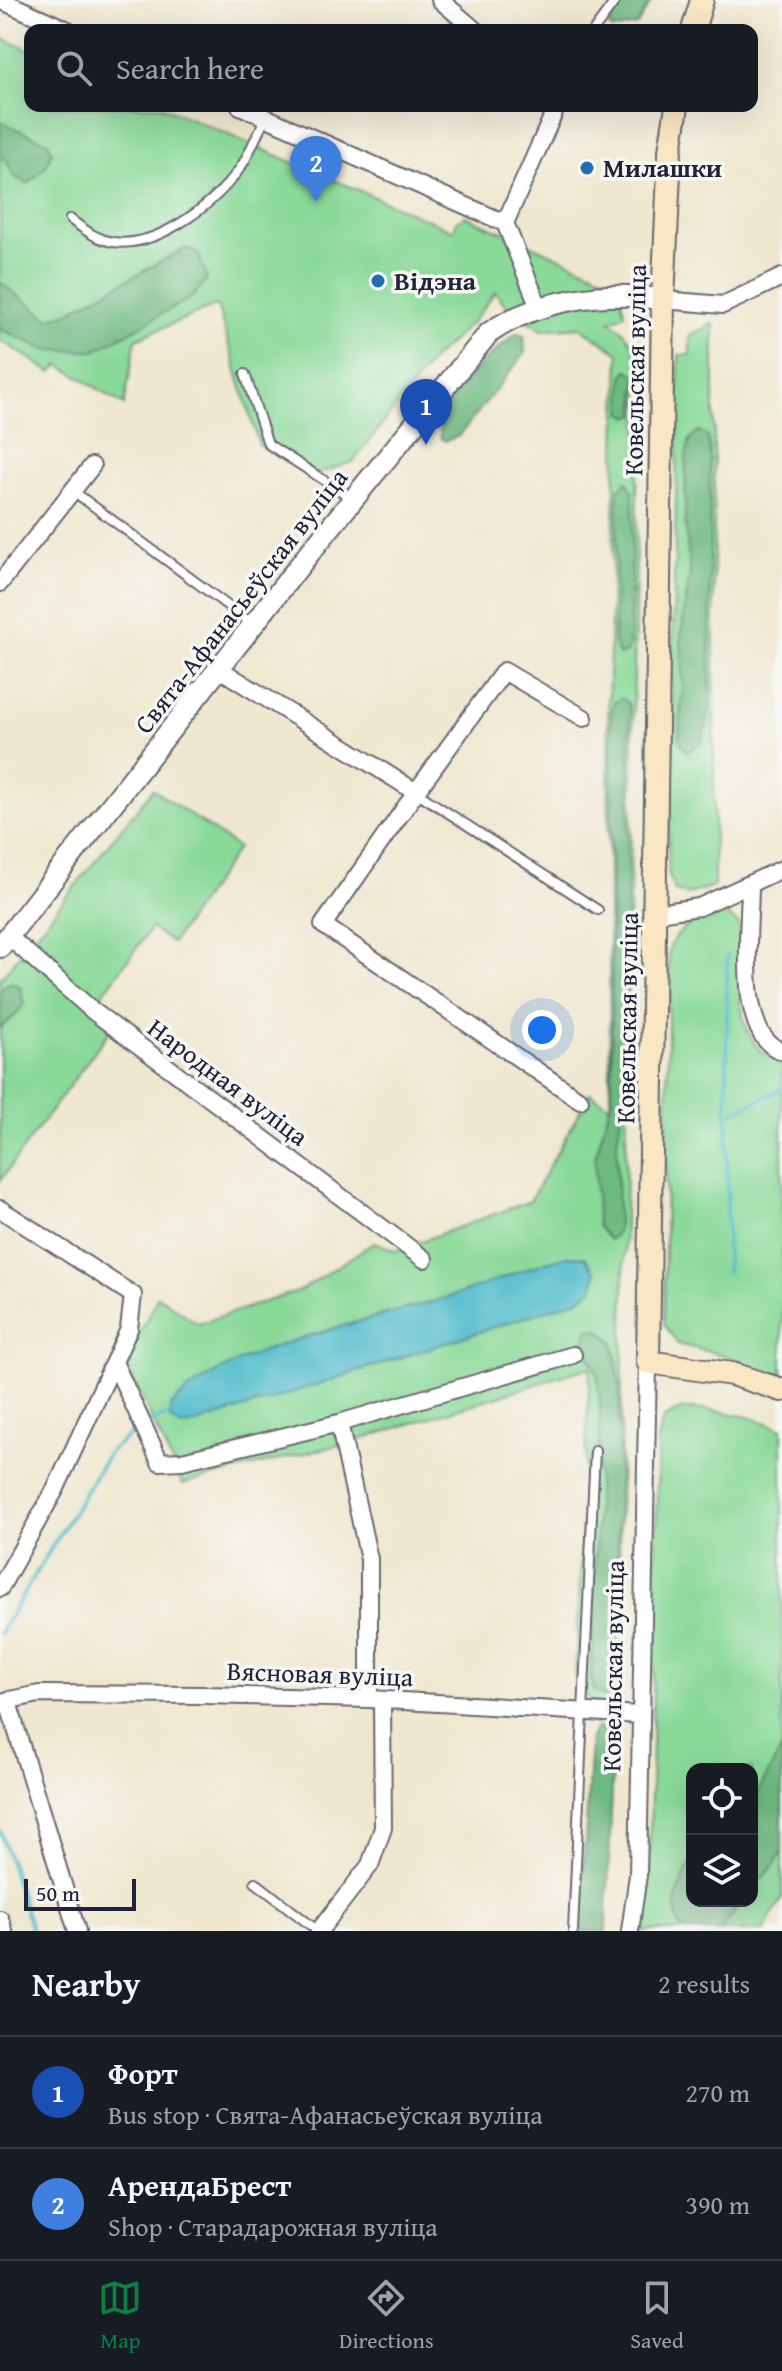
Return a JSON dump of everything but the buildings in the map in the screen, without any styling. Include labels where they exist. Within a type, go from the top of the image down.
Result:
[{"type":"main road","points":[[695,24],[702,0]]},
{"type":"main road","name":"Ковельская вуліца","points":[[648,1362],[657,913],[663,300],[670,151],[676,112]]},
{"type":"main road","points":[[648,1362],[732,1374],[782,1390]]},
{"type":"street","points":[[440,0],[468,24]]},
{"type":"street","points":[[2,4],[53,24]]},
{"type":"street","points":[[253,112],[505,223],[539,307]]},
{"type":"street","points":[[505,223],[554,112]]},
{"type":"street","points":[[663,300],[723,305],[782,277]]},
{"type":"street","name":"Свята-Афанасьеўская вуліца","points":[[4,942],[489,333],[510,319],[539,307],[633,294],[663,300]]},
{"type":"street","points":[[0,583],[92,466]]},
{"type":"street","points":[[221,670],[416,792]]},
{"type":"street","points":[[580,1100],[323,925],[504,671],[584,718]]},
{"type":"street","points":[[657,913],[699,907],[782,869]]},
{"type":"street","points":[[750,886],[751,1011],[761,1037],[769,1046],[782,1051]]},
{"type":"street","name":"Народная вуліца","points":[[4,942],[424,1259]]},
{"type":"street","points":[[0,1209],[133,1295],[129,1329],[56,1488],[0,1588]]},
{"type":"street","points":[[114,1362],[160,1462],[182,1461],[339,1423],[573,1355]]},
{"type":"street","name":"Ковельская вуліца","points":[[630,1931],[637,1887],[648,1362]]},
{"type":"street","points":[[319,1931],[370,1865],[383,1828],[369,1559],[339,1423]]},
{"type":"street","name":"Вясновая вуліца","points":[[4,1702],[39,1694],[376,1699],[640,1715]]},
{"type":"street","points":[[4,1702],[77,1931]]},
{"type":"street","points":[[0,1919],[4,1931]]},
{"type":"lane","points":[[598,24],[616,0]]},
{"type":"lane","points":[[70,219],[93,236],[115,242],[137,241],[177,225],[211,203],[243,163],[266,118]]},
{"type":"lane","points":[[245,374],[268,444],[353,500]]},
{"type":"lane","points":[[72,491],[255,626]]},
{"type":"lane","points":[[416,792],[598,910]]},
{"type":"lane","points":[[573,1931],[595,1450]]},
{"type":"lane","points":[[255,1882],[319,1931]]},
{"type":"green space","points":[[630,0],[652,0],[638,24],[610,24],[612,14]]},
{"type":"green space","points":[[0,37],[24,47],[24,112],[175,112],[454,231],[457,221],[465,216],[616,282],[625,314],[610,321],[623,331],[632,344],[639,375],[617,1693],[613,1703],[599,1705],[589,1700],[575,1678],[590,1367],[359,1440],[182,1484],[125,1362],[158,1296],[198,1324],[301,1290],[375,1242],[395,1251],[530,1201],[590,1093],[610,1106],[608,713],[619,353],[580,327],[542,330],[508,308],[495,292],[475,319],[432,360],[353,462],[312,476],[259,445],[217,305],[136,339],[124,405],[60,365],[51,372],[0,340]]},
{"type":"green space","points":[[0,122],[48,142],[52,151],[46,167],[28,184],[15,177],[4,158],[0,158]]},
{"type":"green space","points":[[186,248],[199,255],[207,278],[194,296],[95,351],[46,350],[0,329],[0,282],[48,318],[63,315]]},
{"type":"green space","points":[[714,323],[714,886],[686,895],[675,891],[668,872],[679,355],[690,355],[690,335]]},
{"type":"green space","points":[[517,333],[524,335],[525,353],[459,436],[446,441],[441,439],[445,410],[454,395],[479,366]]},
{"type":"green space","points":[[628,370],[636,375],[636,414],[629,417],[622,412],[623,376]]},
{"type":"green space","points":[[699,431],[708,437],[710,453],[710,709],[702,741],[687,752],[680,743],[679,733],[683,689],[681,636],[690,572],[685,522],[686,456],[690,439]]},
{"type":"green space","points":[[627,481],[633,492],[630,643],[627,652],[619,655],[614,642],[618,489]]},
{"type":"green space","points":[[621,698],[628,703],[630,712],[624,1096],[617,1143],[618,1230],[610,1240],[597,1226],[595,1158],[612,1098],[611,712],[614,702]]},
{"type":"green space","points":[[153,789],[238,848],[172,943],[151,928],[100,998],[121,1015],[0,1181],[0,979]]},
{"type":"green space","points":[[726,914],[741,926],[740,984],[745,1024],[753,1041],[765,1054],[782,1062],[782,1377],[723,1355],[678,1344],[664,1324],[669,950],[678,935],[692,923],[708,916]]},
{"type":"green space","points":[[11,982],[20,986],[24,1004],[0,1028],[0,989]]},
{"type":"green space","points":[[589,1329],[598,1329],[613,1341],[620,1385],[616,1677],[615,1688],[607,1698],[595,1692],[591,1679],[600,1413],[598,1376],[583,1343]]},
{"type":"green space","points":[[682,1409],[733,1414],[782,1429],[782,1898],[763,1931],[643,1931],[649,1895],[658,1441],[663,1419]]},
{"type":"green space","points":[[601,1727],[610,1732],[614,1744],[606,1931],[580,1931],[591,1738],[595,1729]]},
{"type":"green space","points":[[782,1748],[782,1851],[773,1867],[758,1882],[758,1835],[758,1792]]},
{"type":"green space","points":[[686,1873],[686,1907],[738,1907],[721,1931],[683,1931],[676,1905]]},
{"type":"water","points":[[567,1256],[585,1257],[596,1273],[593,1289],[575,1301],[195,1424],[181,1427],[170,1419],[171,1406],[196,1385],[263,1351],[452,1296]]},
{"type":"waterway","points":[[727,956],[727,1272]]},
{"type":"waterway","points":[[727,1115],[782,1089]]},
{"type":"waterway","points":[[149,1422],[169,1415]]},
{"type":"waterway","points":[[0,1633],[110,1451],[141,1426]]},
{"type":"waterway","points":[[0,1831],[32,1931]]},
{"type":"place","name":"Милашки","points":[[587,168]]},
{"type":"place","name":"АрендаБрест","points":[[316,202]]},
{"type":"place","name":"Відэна","points":[[378,281]]},
{"type":"place","name":"Форт","points":[[426,445]]}]
